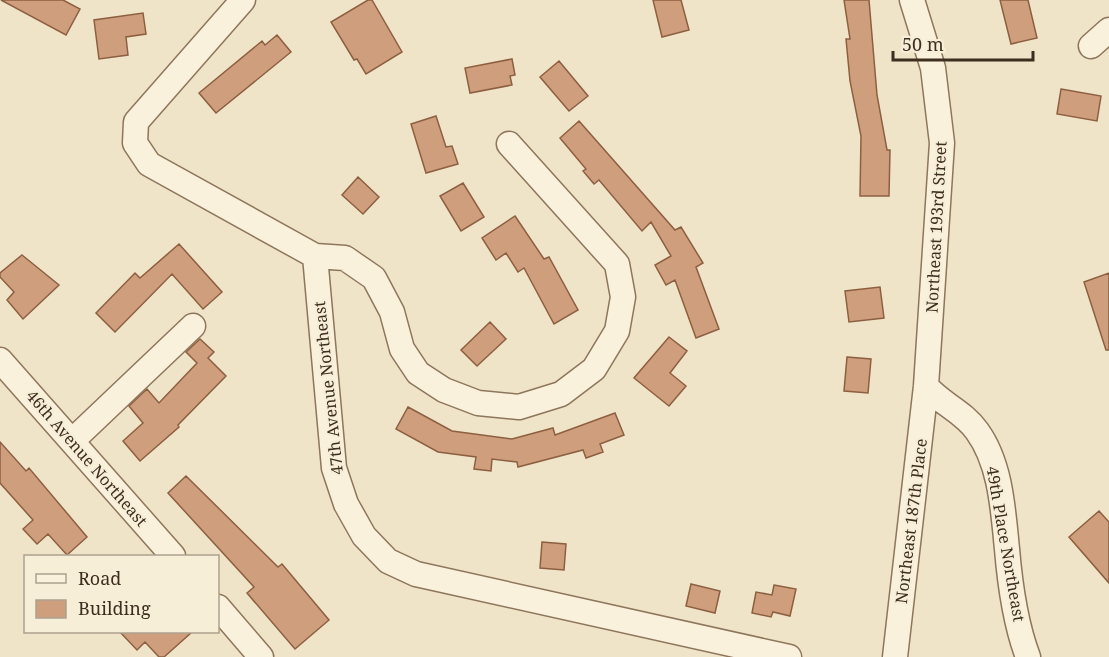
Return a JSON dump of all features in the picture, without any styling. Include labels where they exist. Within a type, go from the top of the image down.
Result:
[{"type":"street","points":[[243,0],[136,122],[135,143],[149,164],[315,256],[345,258],[374,278],[392,312],[402,349],[418,373],[444,390],[478,404],[519,407],[561,393],[594,369],[617,331],[623,297],[617,264],[509,144]]},
{"type":"street","name":"Northeast 193rd Street","points":[[912,0],[933,68],[942,142],[927,386]]},
{"type":"street","points":[[1091,46],[1109,30]]},
{"type":"street","name":"47th Avenue Northeast","points":[[315,256],[334,468],[345,504],[364,536],[388,561],[416,574],[789,657]]},
{"type":"street","points":[[72,441],[193,326]]},
{"type":"street","name":"46th Avenue Northeast","points":[[0,360],[172,555]]},
{"type":"street","name":"Northeast 187th Place","points":[[895,657],[927,386]]},
{"type":"street","name":"49th Place Northeast","points":[[927,386],[936,398],[963,414],[978,432],[993,464],[1003,508],[1013,598],[1028,657]]},
{"type":"street","points":[[219,608],[261,657]]},
{"type":"building","points":[[1,0],[63,0],[80,9],[66,35]]},
{"type":"building","points":[[368,0],[372,0],[402,52],[366,74],[357,59],[354,60],[331,22]]},
{"type":"building","points":[[653,0],[681,0],[689,30],[662,37]]},
{"type":"building","points":[[844,0],[869,0],[877,95],[887,150],[890,150],[889,196],[860,196],[861,136],[850,81],[846,39],[850,39]]},
{"type":"building","points":[[1000,0],[1028,0],[1037,38],[1011,44]]},
{"type":"building","points":[[143,13],[146,34],[126,37],[128,55],[99,59],[94,20]]},
{"type":"building","points":[[277,35],[291,52],[216,113],[199,93],[262,41],[265,45]]},
{"type":"building","points":[[512,59],[515,75],[510,76],[512,85],[470,93],[465,68]]},
{"type":"building","points":[[559,61],[588,96],[569,111],[540,77]]},
{"type":"building","points":[[1061,89],[1101,96],[1097,121],[1057,114]]},
{"type":"building","points":[[436,116],[446,147],[452,146],[458,164],[426,173],[411,124]]},
{"type":"building","points":[[579,121],[675,230],[681,227],[703,263],[696,267],[719,329],[696,338],[675,280],[666,285],[655,265],[671,256],[651,222],[642,231],[599,180],[594,184],[583,171],[586,169],[560,138]]},
{"type":"building","points":[[358,177],[379,197],[363,214],[342,195]]},
{"type":"building","points":[[463,183],[484,217],[461,231],[440,196]]},
{"type":"building","points":[[515,216],[544,259],[549,257],[578,310],[554,324],[524,268],[518,272],[506,253],[496,260],[482,238]]},
{"type":"building","points":[[179,244],[222,292],[203,309],[172,274],[115,332],[96,313],[135,273],[140,278]]},
{"type":"building","points":[[22,255],[59,285],[23,319],[7,300],[14,292],[0,277],[0,273]]},
{"type":"building","points":[[1109,273],[1109,350],[1106,350],[1084,282]]},
{"type":"building","points":[[880,287],[884,318],[849,322],[845,291]]},
{"type":"building","points":[[490,322],[506,339],[477,366],[461,350]]},
{"type":"building","points":[[669,337],[687,351],[670,373],[686,386],[669,406],[634,378]]},
{"type":"building","points":[[200,339],[214,352],[208,358],[226,376],[178,425],[179,427],[140,461],[123,441],[143,423],[129,406],[147,389],[159,403],[197,363],[186,352]]},
{"type":"building","points":[[847,357],[871,359],[868,393],[844,391]]},
{"type":"building","points":[[408,407],[452,431],[512,439],[553,428],[555,435],[615,413],[624,435],[600,444],[603,452],[586,458],[583,450],[518,467],[517,462],[492,459],[491,471],[474,469],[476,457],[438,452],[396,429]]},
{"type":"building","points":[[0,442],[26,471],[29,468],[87,537],[67,555],[48,534],[37,544],[23,529],[33,520],[0,483]]},
{"type":"building","points":[[186,476],[278,567],[282,564],[329,620],[295,649],[247,593],[254,587],[168,493]]},
{"type":"building","points":[[1099,511],[1109,522],[1109,583],[1069,537]]},
{"type":"building","points":[[542,542],[566,544],[564,570],[540,568]]},
{"type":"building","points":[[691,584],[720,591],[715,613],[686,606]]},
{"type":"building","points":[[774,585],[796,589],[790,616],[773,612],[771,617],[752,613],[756,592],[772,595]]},
{"type":"building","points":[[121,633],[191,633],[164,657],[159,657],[145,642],[137,650]]}]
